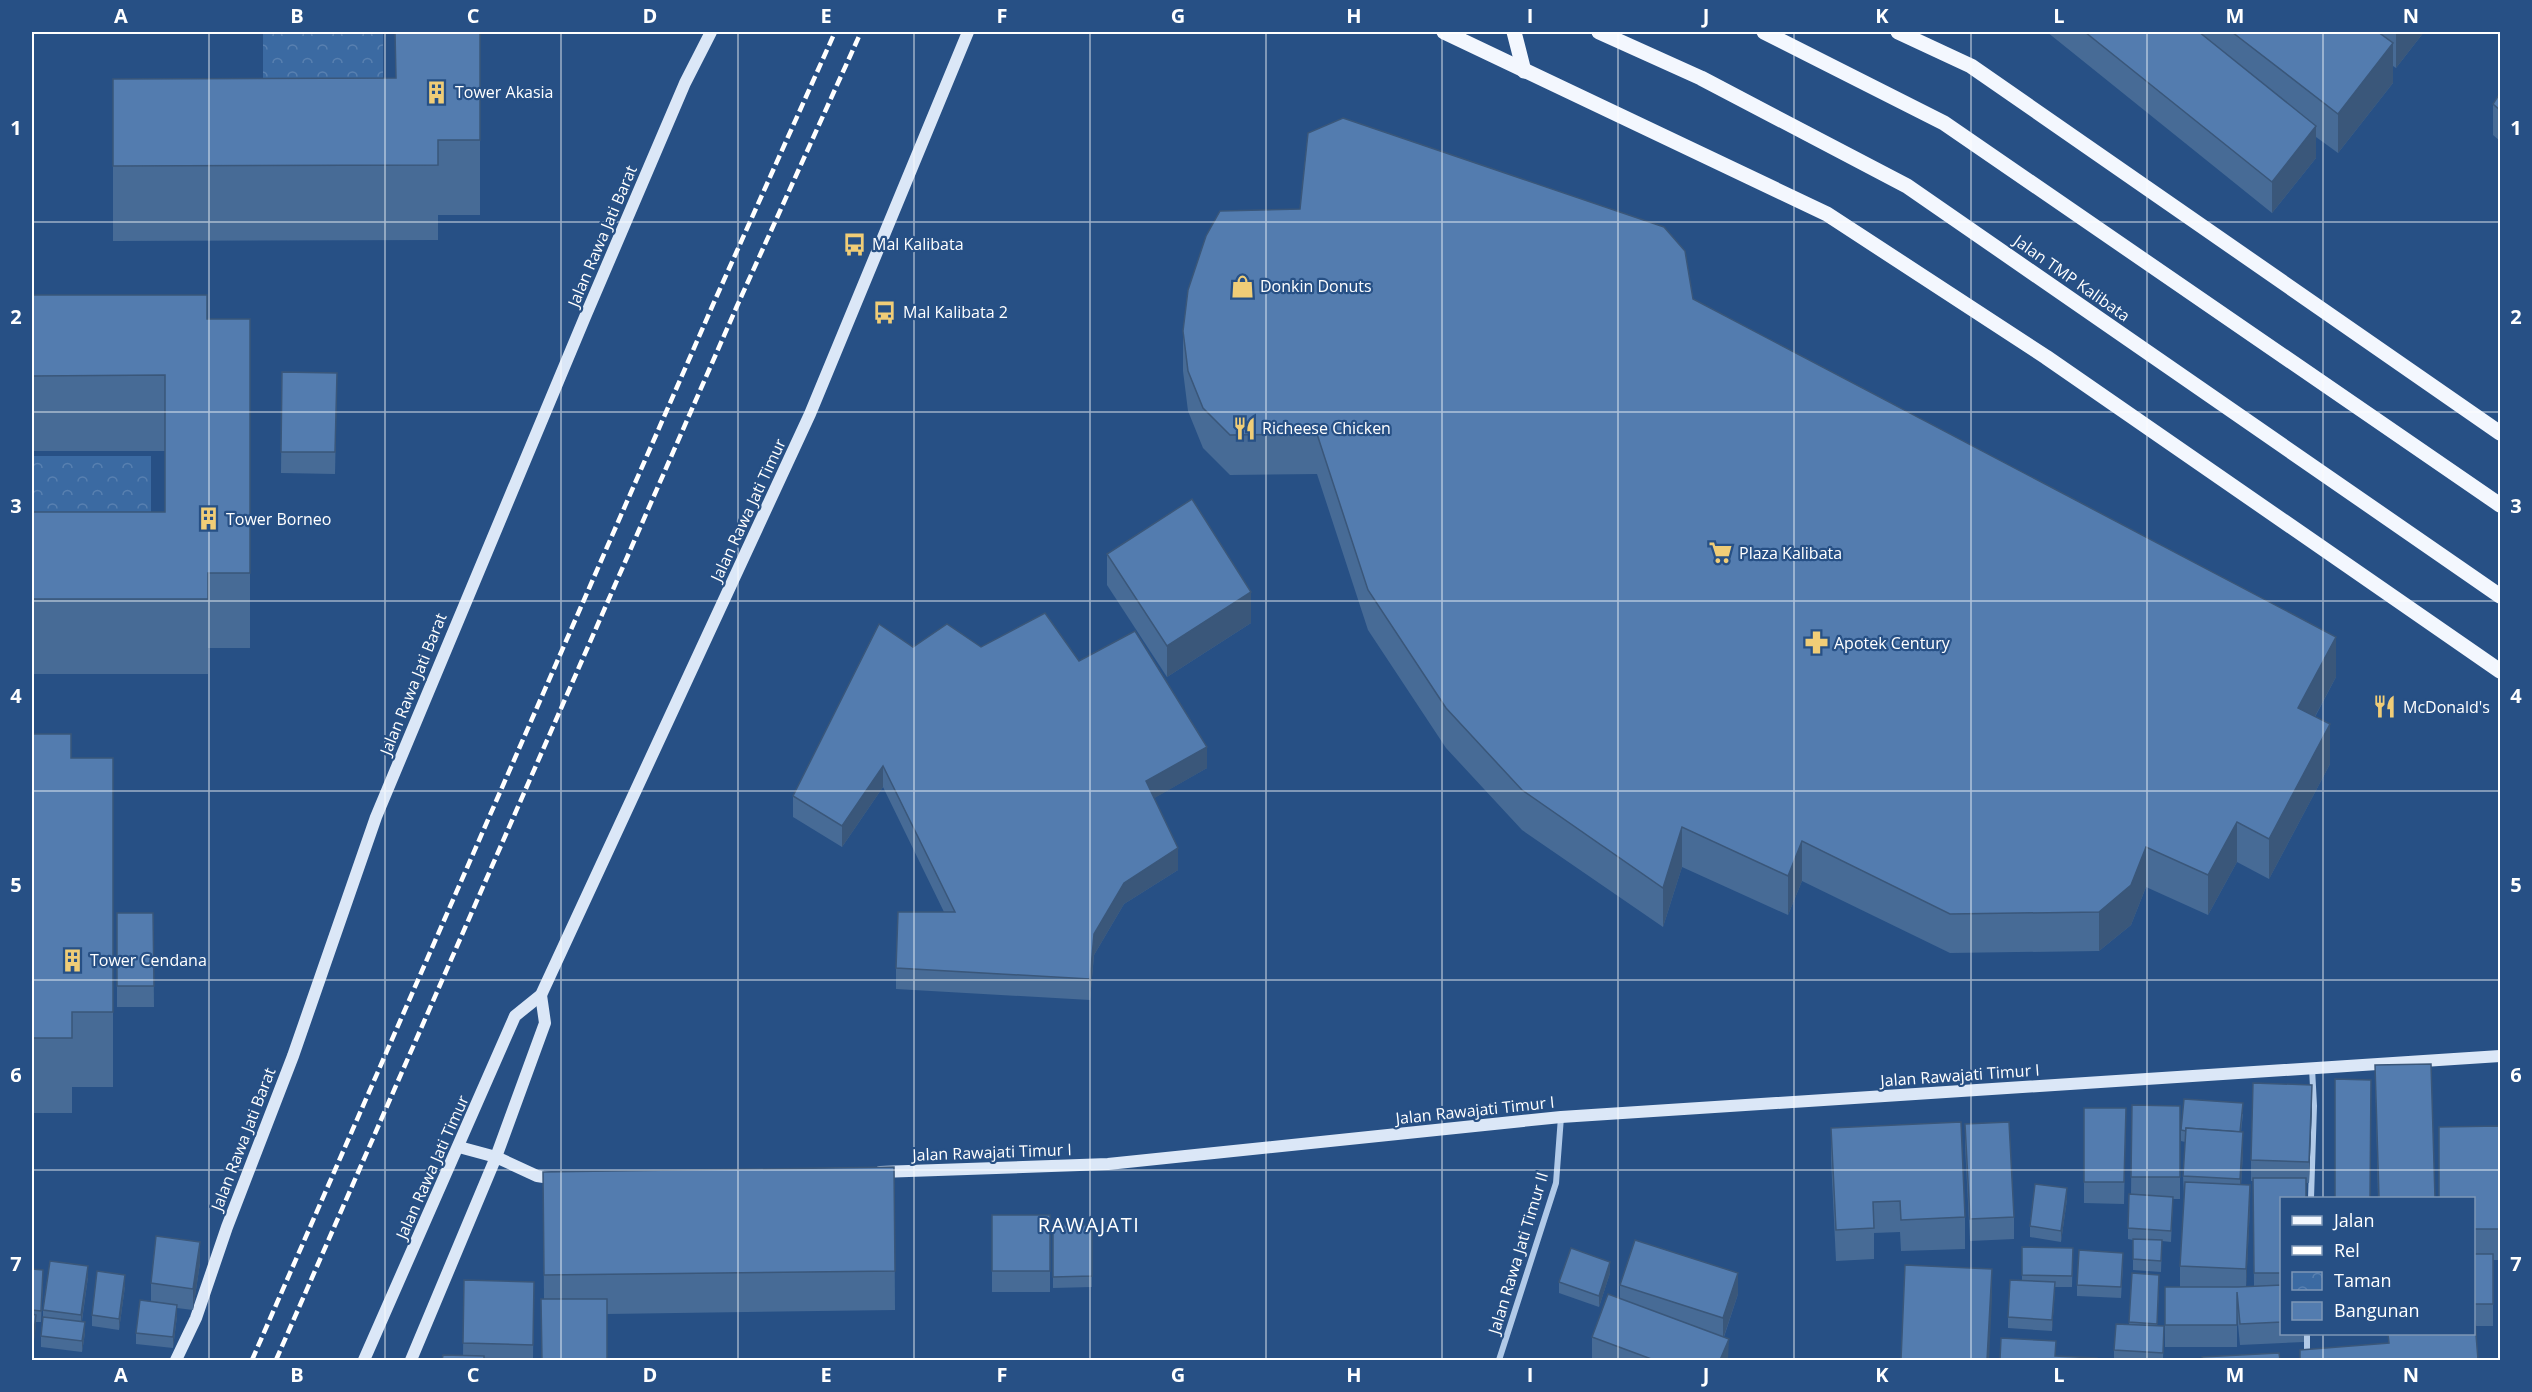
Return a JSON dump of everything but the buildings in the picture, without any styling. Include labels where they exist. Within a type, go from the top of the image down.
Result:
[{"type":"main road","points":[[1444,32],[1827,214],[2056,363],[2500,670]]},
{"type":"main road","points":[[1514,32],[1524,71]]},
{"type":"main road","name":"Jalan TMP Kalibata","points":[[1599,32],[1701,78],[1907,186],[2500,596]]},
{"type":"main road","points":[[1764,32],[1944,123],[2500,505]]},
{"type":"main road","points":[[1898,32],[1971,66],[2500,434]]},
{"type":"street","name":"Jalan Rawa Jati Barat","points":[[176,1360],[196,1318],[227,1227],[293,1056],[376,817],[580,328],[685,83],[711,32]]},
{"type":"street","name":"Jalan Rawa Jati Timur","points":[[364,1360],[516,1016],[541,995],[810,414],[968,32]]},
{"type":"street","points":[[411,1360],[496,1157],[545,1023],[541,995]]},
{"type":"street","name":"Jalan Rawajati Timur I","points":[[864,1172],[1108,1164],[1561,1117],[2500,1056]]},
{"type":"street","points":[[2311,1197],[2314,1106],[2312,1068]]},
{"type":"street","name":"Jalan Rawa Jati Timur II","points":[[1499,1360],[1556,1183],[1561,1117]]},
{"type":"street","points":[[459,1147],[496,1157],[537,1176],[567,1180]]},
{"type":"street","points":[[2307,1335],[2307,1360]]},
{"type":"green space","points":[[263,32],[383,32],[383,147],[263,147]]},
{"type":"green space","points":[[32,456],[151,456],[151,582],[32,582]]},
{"type":"railway","points":[[252,1360],[715,300],[835,32]]},
{"type":"railway","points":[[276,1360],[737,306],[861,32]]},
{"type":"place","name":"Tower Akasia","points":[[437,92]]},
{"type":"place","name":"Mal Kalibata","points":[[854,244]]},
{"type":"place","name":"Donkin Donuts","points":[[1242,286]]},
{"type":"place","name":"Mal Kalibata 2","points":[[885,312]]},
{"type":"place","name":"Richeese Chicken","points":[[1244,428]]},
{"type":"place","name":"Tower Borneo","points":[[208,519]]},
{"type":"place","name":"Plaza Kalibata","points":[[1721,553]]},
{"type":"place","name":"Apotek Century","points":[[1816,643]]},
{"type":"place","name":"McDonald's","points":[[2385,707]]},
{"type":"place","name":"Tower Cendana","points":[[72,960]]},
{"type":"district","name":"RAWAJATI","points":[[1089,1225]]}]
